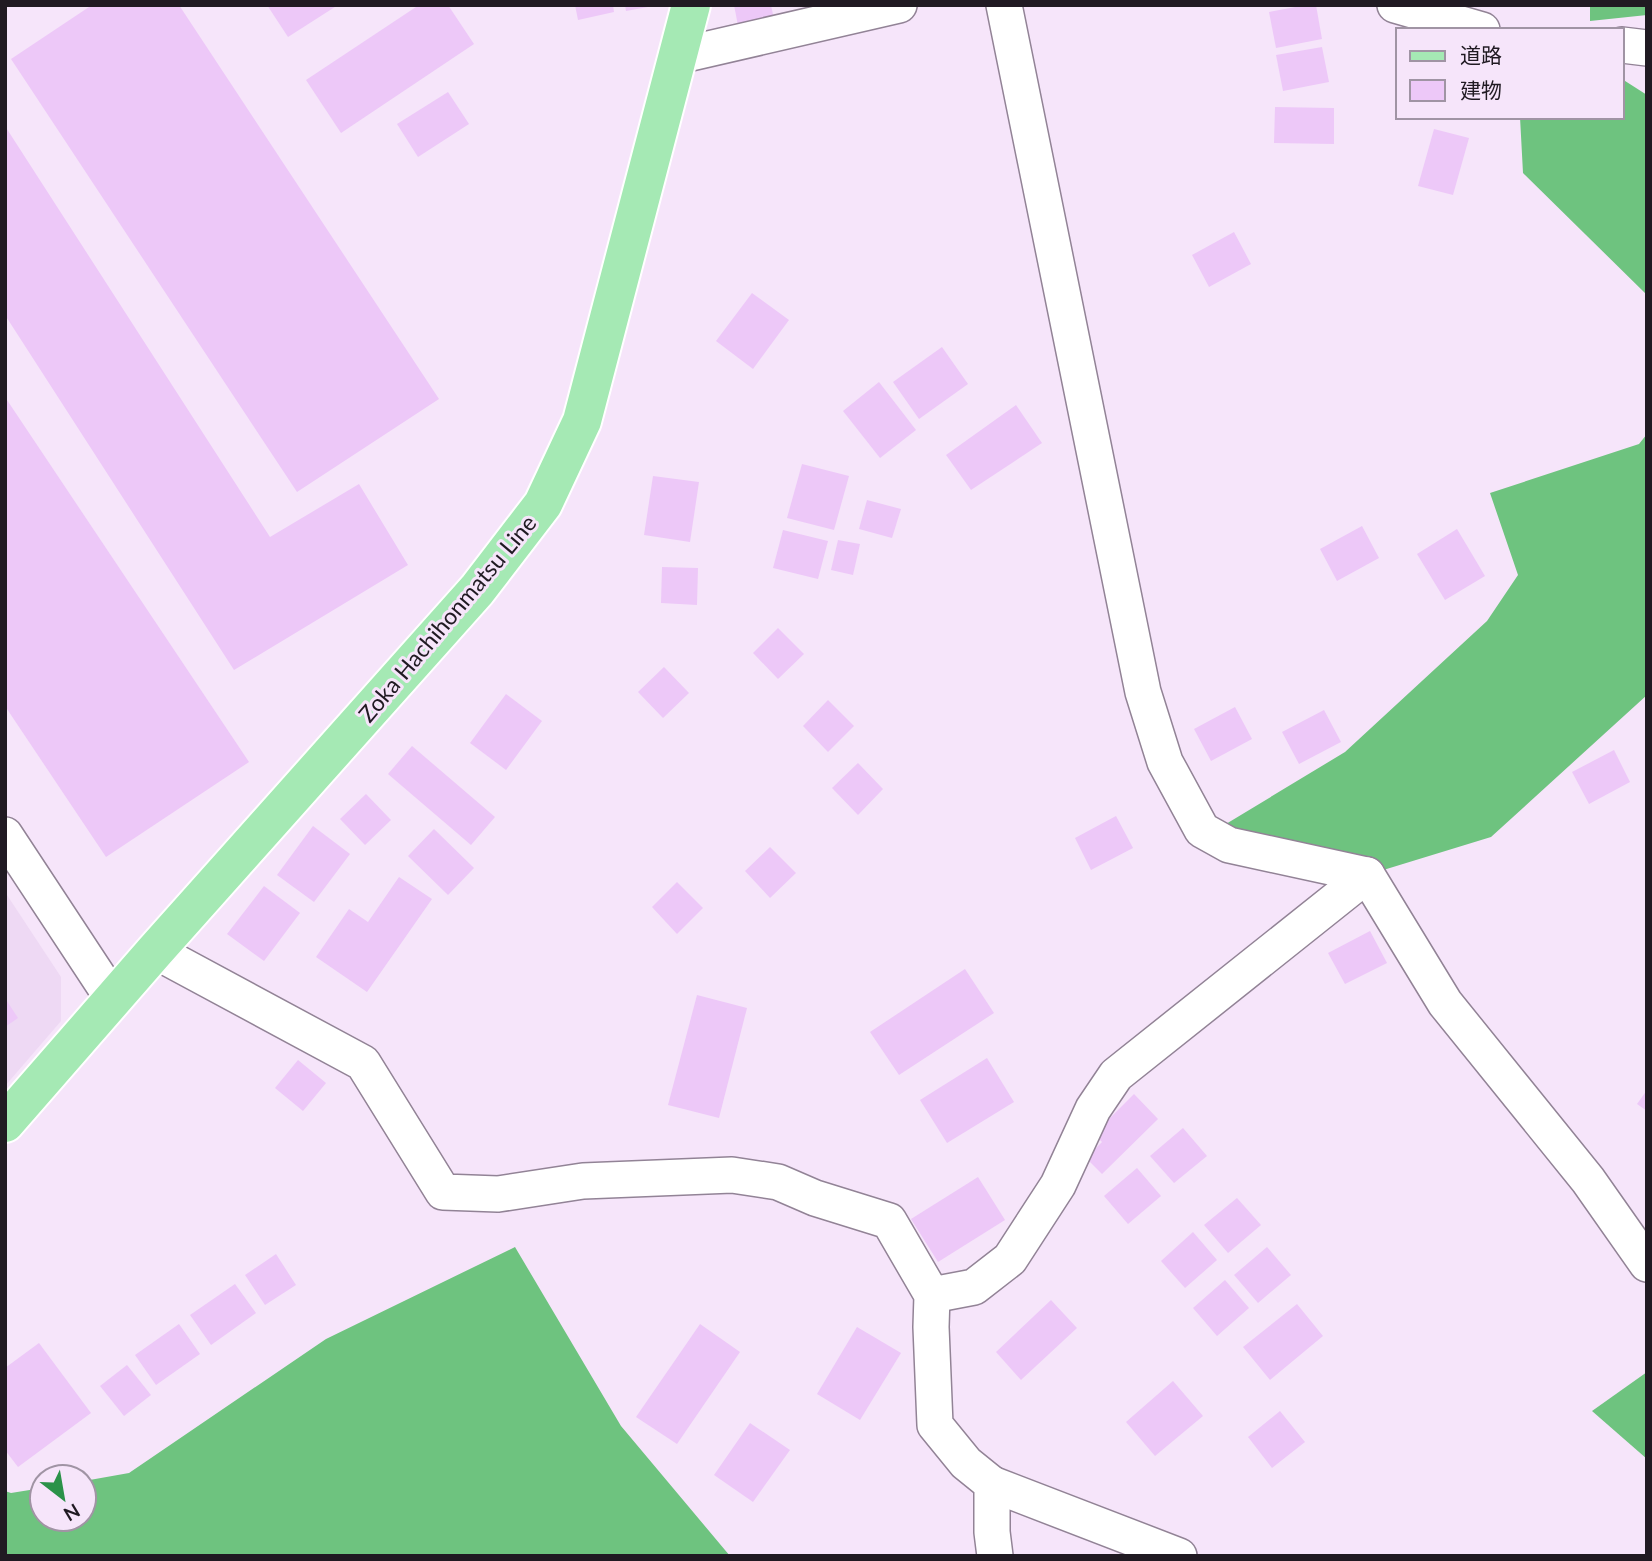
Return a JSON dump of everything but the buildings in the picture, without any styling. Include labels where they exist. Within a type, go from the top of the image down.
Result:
[{"type":"main road","name":"Zoka Hachihonmatsu Line","points":[[5,1123],[477,590],[543,504],[582,421],[691,5]]},
{"type":"street","points":[[678,56],[899,5]]},
{"type":"street","points":[[1004,5],[1143,692],[1165,762],[1202,830],[1229,845],[1367,875],[1445,1003],[1588,1180],[1647,1264]]},
{"type":"street","points":[[1395,5],[1475,28]]},
{"type":"street","points":[[1624,44],[1647,47]]},
{"type":"street","points":[[5,835],[113,999]]},
{"type":"street","points":[[932,1295],[974,1287],[1010,1259],[1058,1185],[1093,1109],[1116,1075],[1367,875]]},
{"type":"street","points":[[155,951],[363,1063],[443,1192],[498,1194],[583,1181],[732,1175],[778,1182],[815,1198],[889,1222],[932,1295],[936,1425],[966,1463],[992,1484],[1179,1556]]},
{"type":"street","points":[[992,1484],[995,1556]]},
{"type":"shaded area","points":[[5,892],[61,977],[61,1021],[5,1086]]},
{"type":"green space","points":[[1590,5],[1647,5],[1647,15],[1590,21]]},
{"type":"green space","points":[[1624,80],[1647,95],[1647,295],[1523,173],[1520,119],[1624,119]]},
{"type":"green space","points":[[1647,434],[1647,695],[1491,837],[1367,875],[1216,830],[1345,752],[1487,621],[1518,575],[1490,493],[1639,444]]},
{"type":"green space","points":[[515,1247],[621,1426],[730,1556],[5,1556],[5,1491],[11,1493],[28,1490],[28,1533],[98,1533],[98,1479],[129,1473],[326,1339]]},
{"type":"green space","points":[[1647,1372],[1647,1459],[1592,1411]]}]
